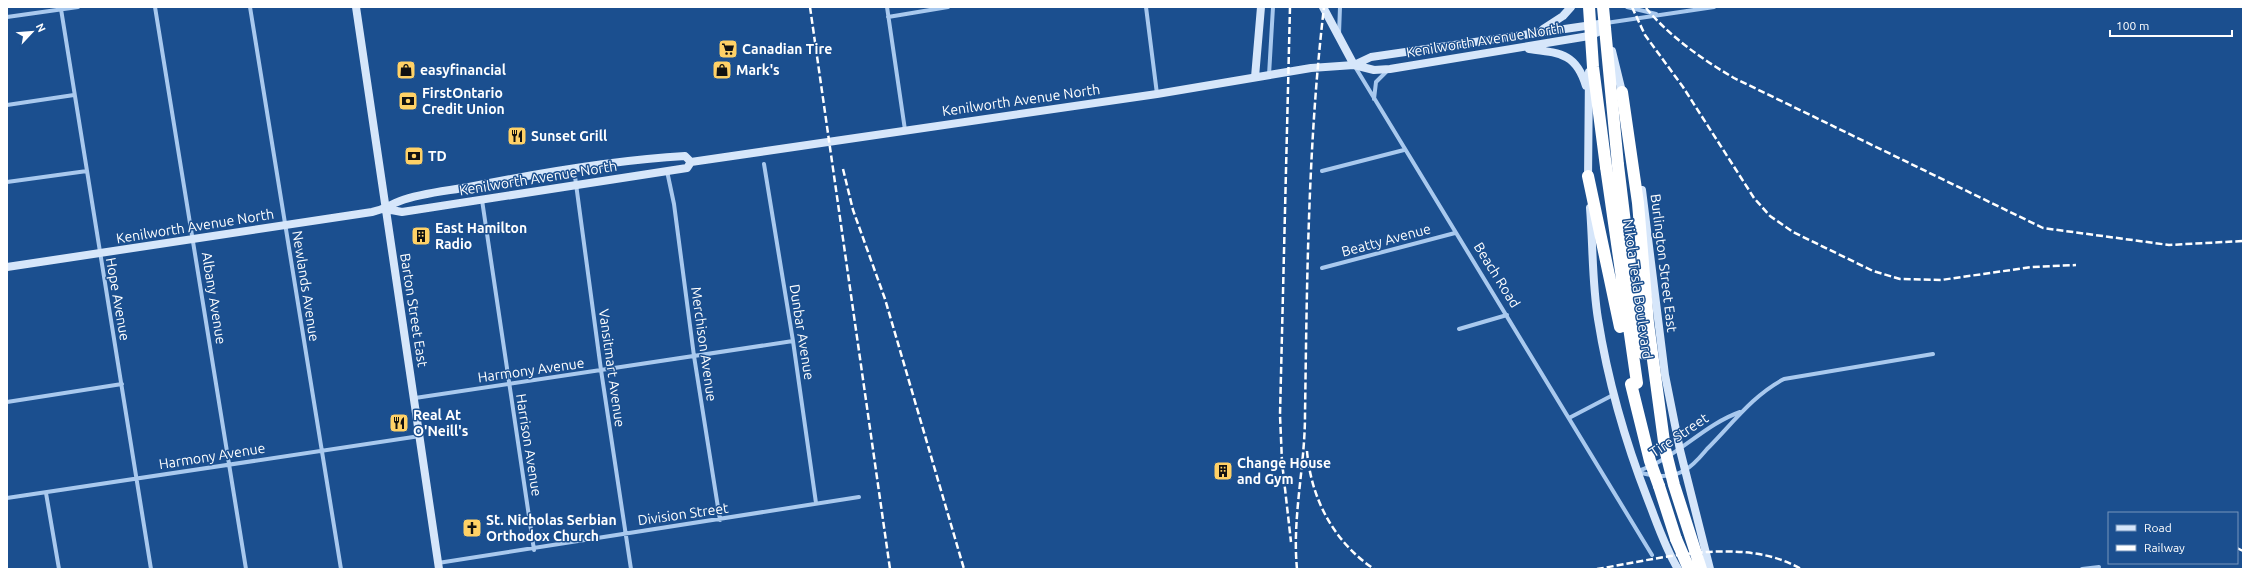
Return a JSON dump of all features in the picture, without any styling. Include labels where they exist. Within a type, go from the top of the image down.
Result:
[{"type":"highway","name":"Nikola Tesla Boulevard","points":[[1588,7],[1593,67],[1606,167],[1642,382]]},
{"type":"highway","name":"Nikola Tesla Boulevard","points":[[1603,7],[1618,165],[1632,280],[1642,382]]},
{"type":"highway","points":[[1622,92],[1638,203],[1642,382],[1650,461],[1660,486],[1686,569]]},
{"type":"highway","points":[[1588,176],[1642,382],[1665,449],[1685,520],[1701,569]]},
{"type":"highway","points":[[1685,520],[1705,569]]},
{"type":"highway","points":[[1676,539],[1689,569]]},
{"type":"main road","name":"Barton Street East","points":[[356,7],[438,566]]},
{"type":"main road","points":[[1255,77],[1261,7]]},
{"type":"main road","name":"Beach Road","points":[[1323,7],[1354,65]]},
{"type":"main road","points":[[1531,33],[1551,26],[1564,16],[1571,7]]},
{"type":"main road","points":[[1588,7],[1588,176],[1598,318],[1612,395],[1619,421],[1668,549],[1678,569]]},
{"type":"main road","name":"Burlington Street East","points":[[1603,7],[1646,212],[1664,375],[1680,450],[1710,569]]},
{"type":"main road","name":"Kenilworth Avenue North","points":[[1354,65],[1371,57],[1588,25],[1606,25]]},
{"type":"main road","name":"Kenilworth Avenue North","points":[[7,267],[194,240],[386,209],[402,212],[482,200],[576,184],[687,168],[691,162],[1157,94],[1317,68],[1354,65],[1374,70],[1390,69],[1589,36],[1606,25]]},
{"type":"main road","points":[[1521,48],[1552,52],[1568,57],[1580,70],[1589,93]]},
{"type":"main road","name":"Kenilworth Avenue North","points":[[386,209],[400,201],[491,182],[574,169],[656,158],[684,156],[691,162]]},
{"type":"street","points":[[7,17],[78,7]]},
{"type":"street","name":"Albany Avenue","points":[[155,7],[194,240],[246,569]]},
{"type":"street","name":"Newlands Avenue","points":[[250,7],[341,569]]},
{"type":"street","points":[[887,7],[905,130]]},
{"type":"street","points":[[888,17],[948,7]]},
{"type":"street","points":[[1146,7],[1157,94]]},
{"type":"street","points":[[1269,75],[1273,7]]},
{"type":"street","points":[[1339,37],[1340,7]]},
{"type":"street","points":[[1627,7],[1660,15]]},
{"type":"street","name":"Kenilworth Avenue North","points":[[1606,25],[1714,7]]},
{"type":"street","name":"Hope Avenue","points":[[61,9],[99,254],[122,384],[151,569]]},
{"type":"street","name":"Beach Road","points":[[1354,65],[1374,101],[1507,315],[1652,555]]},
{"type":"street","points":[[1374,101],[1376,82],[1382,74],[1390,69]]},
{"type":"street","points":[[7,105],[74,95]]},
{"type":"street","points":[[1322,170],[1404,150]]},
{"type":"street","name":"Dunbar Avenue","points":[[764,164],[793,341],[816,504]]},
{"type":"street","name":"Vansitmart Avenue","points":[[574,169],[601,370],[631,569]]},
{"type":"street","points":[[7,182],[87,171]]},
{"type":"street","name":"Merchison Avenue","points":[[667,171],[674,204],[694,356],[720,520]]},
{"type":"street","name":"Harrison Avenue","points":[[482,200],[534,550]]},
{"type":"street","name":"Beatty Avenue","points":[[1322,268],[1455,233]]},
{"type":"street","points":[[1459,330],[1507,315]]},
{"type":"street","name":"Harmony Avenue","points":[[414,398],[793,341]]},
{"type":"street","name":"Tire Street","points":[[1638,472],[1662,476],[1685,470],[1729,427],[1741,412],[1772,385],[1784,379],[1932,354]]},
{"type":"street","points":[[7,402],[122,384]]},
{"type":"street","points":[[1569,418],[1612,395]]},
{"type":"street","name":"Tire Street","points":[[1638,472],[1660,462],[1680,450],[1722,418],[1741,412]]},
{"type":"street","name":"Harmony Avenue","points":[[7,498],[420,436]]},
{"type":"street","points":[[46,493],[58,569]]},
{"type":"street","name":"Division Street","points":[[438,566],[859,497]]},
{"type":"street","points":[[2082,569],[2099,567]]},
{"type":"railway","points":[[810,7],[890,569]]},
{"type":"railway","points":[[1290,7],[1280,415],[1282,462],[1291,542]]},
{"type":"railway","points":[[1297,569],[1296,530],[1304,434],[1311,160],[1324,7]]},
{"type":"railway","points":[[1632,7],[1645,35],[1683,87],[1754,198],[1770,216],[1793,232],[1873,271],[1900,279],[1941,280],[2032,267],[2076,265]]},
{"type":"railway","points":[[1646,8],[1665,28],[1687,47],[1734,78],[2043,228],[2169,245],[2243,241]]},
{"type":"railway","points":[[843,169],[853,210],[885,299],[964,569]]},
{"type":"railway","points":[[1307,451],[1309,469],[1314,486],[1319,502],[1327,518],[1347,546],[1374,569]]},
{"type":"railway","points":[[2238,548],[2243,551]]},
{"type":"railway","points":[[1597,569],[1700,552],[1727,551],[1753,553],[1778,559],[1801,569]]},
{"type":"place","name":"Canadian Tire","points":[[728,49]]},
{"type":"place","name":"easyfinancial","points":[[406,70]]},
{"type":"place","name":"Mark's","points":[[722,70]]},
{"type":"place","name":"FirstOntario Credit Union","points":[[408,101]]},
{"type":"place","name":"Sunset Grill","points":[[517,136]]},
{"type":"place","name":"TD","points":[[414,156]]},
{"type":"place","name":"East Hamilton Radio","points":[[421,236]]},
{"type":"place","name":"Real At O'Neill's","points":[[399,423]]},
{"type":"place","name":"Change House and Gym","points":[[1223,471]]},
{"type":"place","name":"St. Nicholas Serbian Orthodox Church","points":[[472,528]]}]
